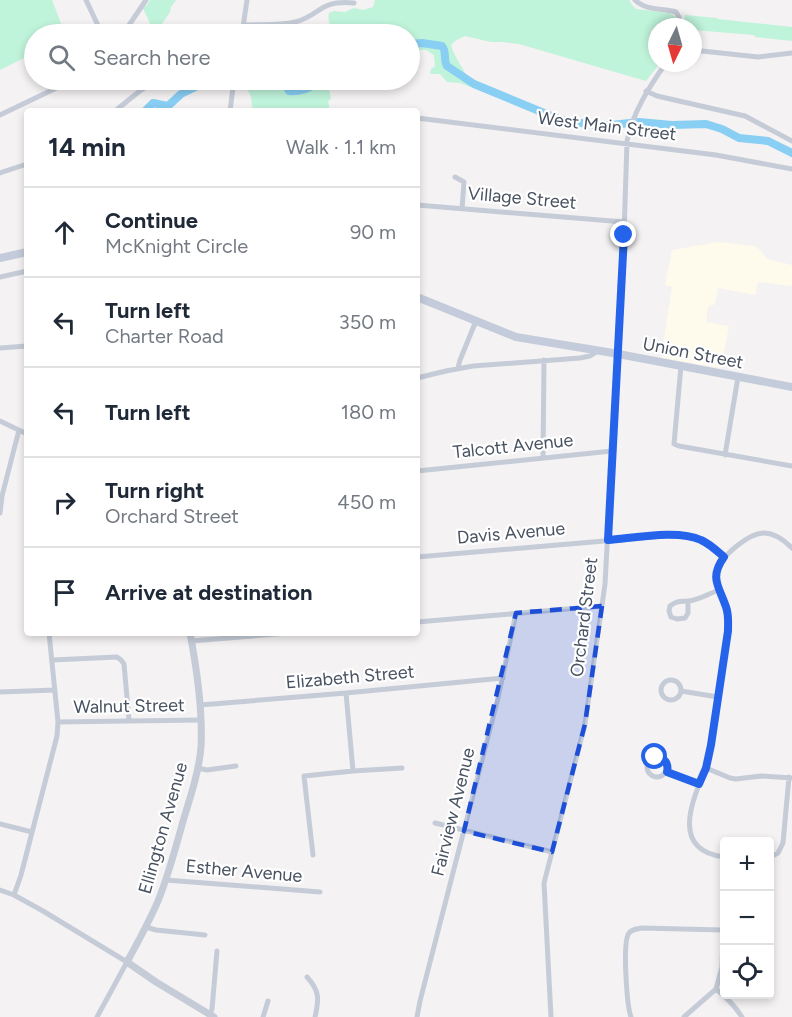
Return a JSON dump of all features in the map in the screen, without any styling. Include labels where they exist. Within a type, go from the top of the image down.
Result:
[{"type":"main road","points":[[0,258],[24,253]]},
{"type":"main road","name":"Union Street","points":[[420,298],[516,337],[792,387]]},
{"type":"street","points":[[86,0],[97,24]]},
{"type":"street","points":[[130,24],[146,0]]},
{"type":"street","points":[[244,24],[247,0]]},
{"type":"street","points":[[635,0],[646,7],[676,12],[679,18]]},
{"type":"street","points":[[276,24],[296,22],[327,2],[354,3]]},
{"type":"street","points":[[702,51],[758,57],[792,53]]},
{"type":"street","name":"Orchard Street","points":[[551,1017],[544,883],[585,724],[602,606],[608,540],[626,144],[646,91],[660,72]]},
{"type":"street","points":[[0,115],[52,90]]},
{"type":"street","points":[[120,108],[141,90]]},
{"type":"street","points":[[230,108],[233,90]]},
{"type":"street","points":[[646,91],[657,96],[745,116],[792,141]]},
{"type":"street","name":"West Main Street","points":[[420,118],[722,156],[792,169]]},
{"type":"street","points":[[0,173],[24,165]]},
{"type":"street","points":[[455,177],[464,182],[462,208]]},
{"type":"street","name":"Village Street","points":[[420,205],[624,222]]},
{"type":"street","points":[[0,277],[24,272]]},
{"type":"street","points":[[458,368],[476,321]]},
{"type":"street","points":[[0,348],[24,346]]},
{"type":"street","points":[[573,358],[581,348]]},
{"type":"street","points":[[420,377],[458,368],[586,357],[598,351]]},
{"type":"street","points":[[543,458],[544,360]]},
{"type":"street","points":[[681,366],[674,444],[792,466]]},
{"type":"street","points":[[725,455],[738,377]]},
{"type":"street","points":[[0,421],[24,432]]},
{"type":"street","points":[[0,513],[2,496],[19,430]]},
{"type":"street","name":"Talcott Avenue","points":[[420,471],[612,451]]},
{"type":"street","points":[[720,856],[701,849],[694,841],[688,822],[706,768],[728,631],[727,609],[719,590],[716,574],[718,565],[745,538],[761,533],[770,533],[792,548]]},
{"type":"street","name":"Davis Avenue","points":[[420,557],[684,535],[704,541],[724,557]]},
{"type":"street","points":[[688,601],[719,590]]},
{"type":"street","points":[[420,622],[602,606]]},
{"type":"street","name":"Fairview Avenue","points":[[417,1017],[503,678],[516,613]]},
{"type":"street","points":[[14,896],[57,736],[56,690],[49,636]]},
{"type":"street","name":"Ellington Avenue","points":[[97,1017],[158,902],[197,768],[201,748],[201,720],[191,636]]},
{"type":"street","points":[[192,641],[252,636]]},
{"type":"street","points":[[52,660],[117,657],[122,660],[129,720]]},
{"type":"street","name":"Elizabeth Street","points":[[200,705],[503,678]]},
{"type":"street","points":[[0,692],[56,690]]},
{"type":"street","points":[[681,691],[718,697]]},
{"type":"street","points":[[346,693],[353,771]]},
{"type":"street","name":"Walnut Street","points":[[58,722],[201,720]]},
{"type":"street","points":[[197,768],[207,770],[236,766]]},
{"type":"street","points":[[313,855],[304,776],[402,768]]},
{"type":"street","points":[[706,768],[736,779],[761,776],[790,778],[783,843],[778,853],[774,855]]},
{"type":"street","points":[[667,772],[699,784]]},
{"type":"street","points":[[435,823],[552,852]]},
{"type":"street","points":[[0,824],[32,832]]},
{"type":"street","name":"Esther Avenue","points":[[166,880],[320,892]]},
{"type":"street","points":[[0,890],[52,916],[212,1016]]},
{"type":"street","points":[[146,927],[205,935]]},
{"type":"street","points":[[631,1017],[628,1005],[625,951],[629,933],[634,929],[642,928],[720,930]]},
{"type":"street","points":[[684,1017],[716,989],[722,967],[722,945]]},
{"type":"street","points":[[212,1016],[217,951]]},
{"type":"street","points":[[307,977],[313,984],[318,999],[315,1017]]},
{"type":"street","points":[[716,989],[742,1017]]},
{"type":"street","points":[[263,1017],[268,1001]]},
{"type":"highlighted area","points":[[602,606],[585,724],[552,852],[464,831],[516,613]]},
{"type":"shaded area","points":[[718,242],[755,246],[767,259],[792,265],[792,286],[758,282],[755,295],[718,288],[715,304],[708,307],[706,322],[729,326],[721,368],[662,358],[672,287],[665,285],[672,250]]},
{"type":"green space","points":[[0,0],[52,0],[61,24],[24,24],[24,58],[0,70]]},
{"type":"green space","points":[[150,0],[176,0],[162,24],[150,24],[143,8]]},
{"type":"green space","points":[[375,0],[629,0],[636,9],[669,13],[676,17],[648,18],[648,72],[653,72],[646,81],[519,44],[491,42],[465,36],[455,41],[451,45],[468,82],[498,97],[460,83],[447,82],[440,74],[430,74],[431,69],[435,66],[434,55],[426,50],[420,50],[420,24],[330,24],[329,13],[345,12],[354,8],[363,10],[373,7]]},
{"type":"green space","points":[[685,15],[792,27],[792,41],[702,31],[702,18],[685,18]]},
{"type":"green space","points":[[248,90],[329,90],[331,99],[328,101],[329,108],[253,108]]},
{"type":"waterway","points":[[420,43],[442,46],[447,66],[474,84],[561,120],[602,126],[639,122],[672,125],[706,124],[739,138],[768,141],[792,153]]},
{"type":"waterway","points":[[148,108],[153,103],[168,106],[189,90]]},
{"type":"waterway","points":[[288,90],[301,90]]},
{"type":"route","points":[[624,235],[608,540],[684,535],[704,541],[724,557],[718,565],[716,582],[729,619],[711,745],[706,768],[699,784],[667,772],[666,762],[662,758],[655,757]]}]
